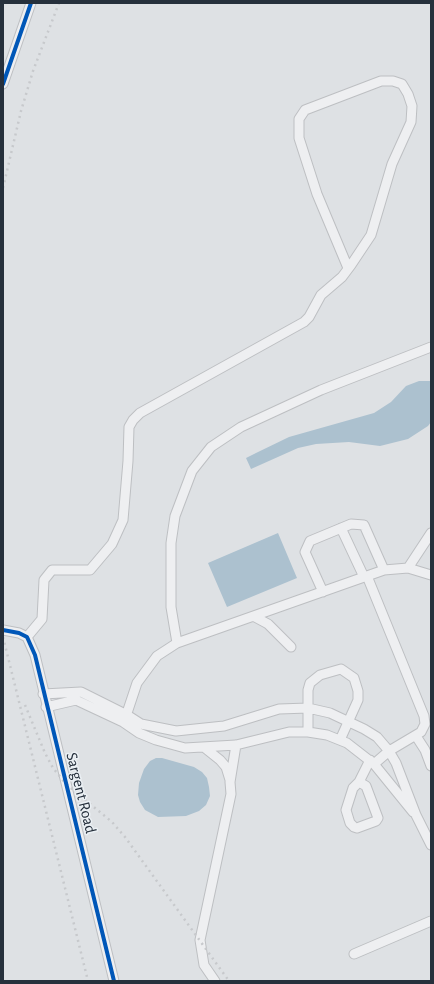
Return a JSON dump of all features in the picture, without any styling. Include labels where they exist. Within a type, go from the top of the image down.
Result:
[{"type":"street","points":[[3,84],[31,3]]},
{"type":"street","points":[[3,630],[19,633],[27,637],[42,619],[44,580],[52,570],[90,570],[112,544],[122,520],[128,461],[129,427],[133,420],[140,413],[304,322],[310,316],[320,295],[342,277],[371,235],[392,164],[411,122],[412,106],[408,94],[402,84],[393,80],[380,81],[305,110],[299,119],[299,138],[317,194],[348,268]]},
{"type":"street","points":[[177,643],[170,607],[171,543],[175,516],[192,471],[211,447],[241,427],[321,390],[431,347]]},
{"type":"street","points":[[323,592],[305,552],[310,541],[351,524],[364,525],[384,570]]},
{"type":"street","points":[[341,528],[365,577],[424,716],[425,724],[421,732],[416,736],[372,762],[359,782],[353,788],[346,810],[350,823],[357,828],[376,821],[378,818],[366,786],[359,782]]},
{"type":"street","points":[[408,568],[431,533]]},
{"type":"street","points":[[125,718],[137,684],[157,656],[177,643],[384,570],[408,568],[431,575]]},
{"type":"street","points":[[254,617],[268,624],[291,647]]},
{"type":"street","name":"Sargent Road","points":[[27,637],[35,655],[46,707],[114,981]]},
{"type":"street","points":[[308,732],[308,690],[310,683],[320,675],[342,669],[354,678],[358,691],[358,700],[340,740]]},
{"type":"street","points":[[43,694],[81,692],[125,718],[139,733],[156,740],[185,748],[236,745],[275,735],[308,732],[340,740],[347,743],[372,762],[406,806],[416,815]]},
{"type":"street","points":[[46,707],[76,700],[141,724],[176,731],[224,726],[279,709],[308,708],[330,713],[377,737],[389,751],[396,763],[416,815],[431,844]]},
{"type":"street","points":[[416,736],[425,750],[431,766]]},
{"type":"street","points":[[230,782],[236,745]]},
{"type":"street","points":[[205,748],[214,754],[226,767],[230,782],[231,794],[200,940],[204,965],[215,981]]},
{"type":"street","points":[[354,954],[431,921]]},
{"type":"water","points":[[419,381],[431,381],[431,422],[428,426],[408,439],[380,446],[349,442],[316,444],[298,448],[251,469],[246,458],[289,437],[374,413],[391,402],[406,386]]},
{"type":"water","points":[[278,533],[297,578],[227,607],[208,563]]},
{"type":"water","points":[[156,758],[162,758],[194,767],[202,772],[207,778],[209,787],[210,796],[206,805],[199,811],[186,816],[158,817],[145,810],[138,795],[139,783],[144,769],[150,761]]},
{"type":"railway","points":[[3,188],[21,111],[33,71],[59,3]]},
{"type":"railway","points":[[3,637],[88,981]]},
{"type":"railway","points":[[25,705],[45,753],[53,768],[66,784],[112,822],[125,837],[229,981]]},
{"type":"cycle path","points":[[3,84],[31,3]]},
{"type":"cycle path","points":[[3,630],[19,633],[27,637],[35,655],[114,981]]}]
